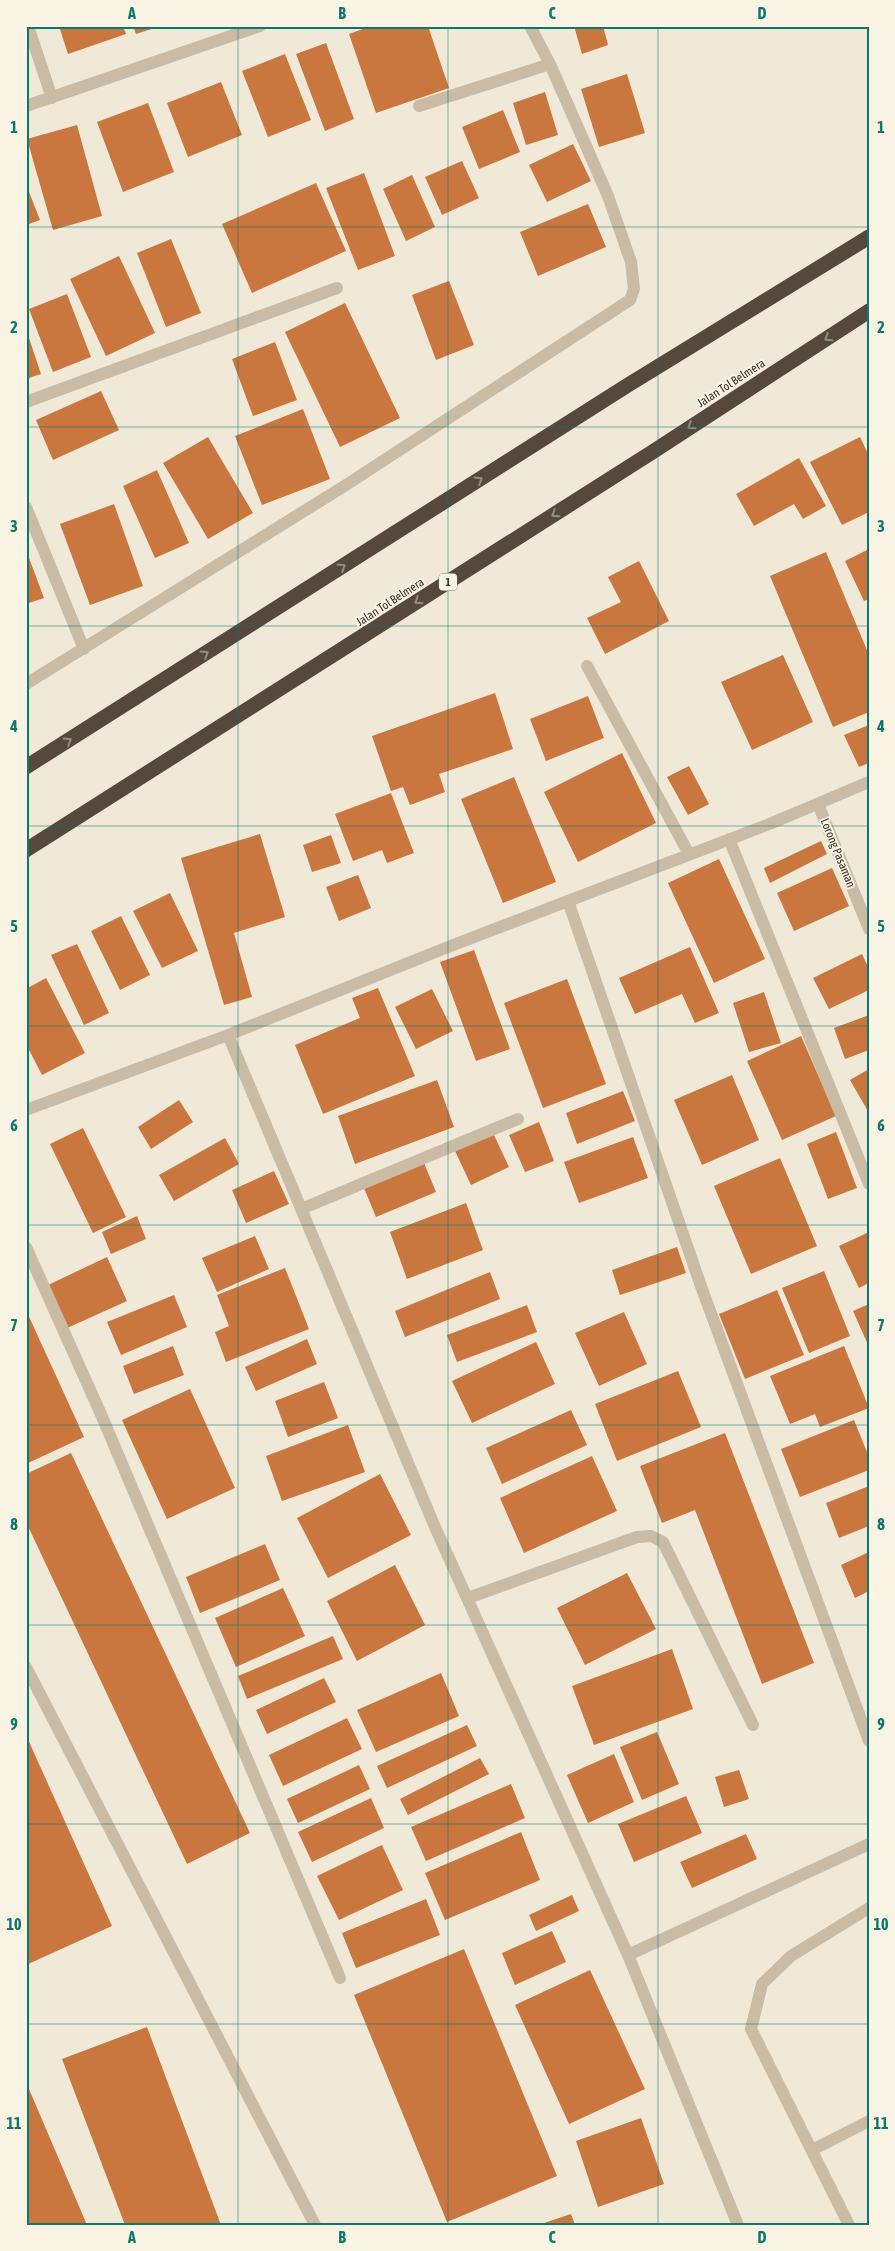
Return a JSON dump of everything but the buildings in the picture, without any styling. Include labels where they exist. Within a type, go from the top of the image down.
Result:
[{"type":"highway","points":[[26,766],[628,385],[869,237]]},
{"type":"highway","name":"Jalan Tol Belmera","points":[[26,850],[654,451],[869,311]]},
{"type":"street","points":[[28,26],[52,98]]},
{"type":"street","points":[[26,106],[260,26]]},
{"type":"street","points":[[26,684],[346,484],[630,300],[634,289],[628,252],[608,196],[550,64],[530,26]]},
{"type":"street","points":[[419,106],[550,64]]},
{"type":"street","points":[[26,402],[337,288]]},
{"type":"street","points":[[26,507],[84,649]]},
{"type":"street","points":[[587,666],[690,854]]},
{"type":"street","points":[[26,1110],[228,1035],[818,804],[869,782]]},
{"type":"street","name":"Lorong Pasaman","points":[[818,804],[869,929]]},
{"type":"street","points":[[729,839],[869,1184]]},
{"type":"street","points":[[568,901],[702,1289],[869,1741]]},
{"type":"street","points":[[228,1035],[432,1518],[628,1955],[738,2225]]},
{"type":"street","points":[[301,1209],[518,1119]]},
{"type":"street","points":[[26,1248],[100,1412],[340,1978]]},
{"type":"street","points":[[468,1598],[637,1536],[651,1536],[663,1542],[752,1724]]},
{"type":"street","points":[[26,1667],[315,2225]]},
{"type":"street","points":[[628,1955],[869,1844]]},
{"type":"street","points":[[849,2225],[751,2029],[762,1984],[791,1956],[869,1908]]},
{"type":"street","points":[[812,2150],[869,2121]]}]
